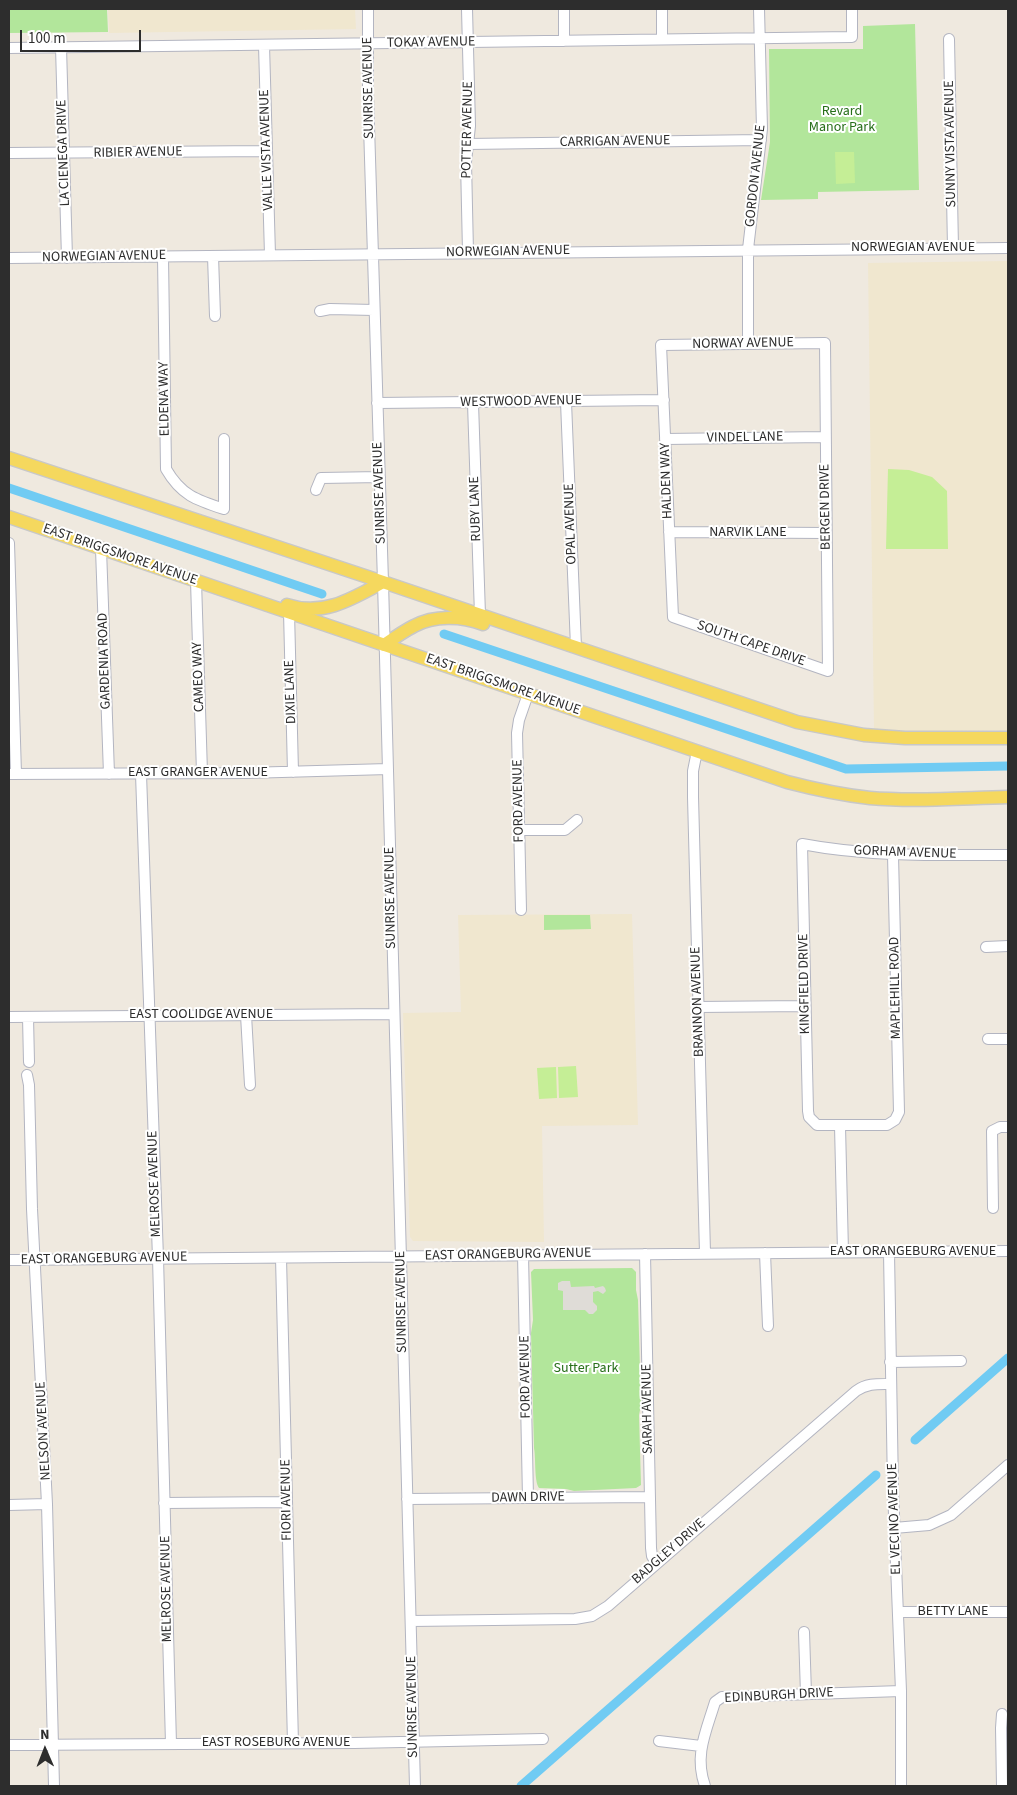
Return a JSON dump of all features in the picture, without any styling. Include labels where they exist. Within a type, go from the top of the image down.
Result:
[{"type":"main road","points":[[9,458],[798,722],[864,735],[905,738],[1008,738]]},
{"type":"main road","name":"EAST BRIGGSMORE AVENUE","points":[[9,517],[787,782],[843,795],[900,799],[1008,797]]},
{"type":"main road","points":[[245,597],[264,598],[294,608],[314,608],[336,605],[354,599],[383,582]]},
{"type":"main road","points":[[384,645],[416,625],[430,620],[453,618],[474,621],[508,633],[532,632]]},
{"type":"street","name":"SUNRISE AVENUE","points":[[368,9],[374,310],[383,582],[414,1786]]},
{"type":"street","name":"POTTER AVENUE","points":[[467,9],[470,126],[466,162],[468,252]]},
{"type":"street","points":[[564,9],[564,41]]},
{"type":"street","points":[[662,9],[662,39]]},
{"type":"street","name":"GORDON AVENUE","points":[[748,344],[748,249],[762,129],[759,9]]},
{"type":"street","name":"TOKAY AVENUE","points":[[9,48],[852,37],[852,9]]},
{"type":"street","name":"SUNNY VISTA AVENUE","points":[[949,39],[953,248]]},
{"type":"street","name":"VALLE VISTA AVENUE","points":[[264,45],[270,255]]},
{"type":"street","name":"LA CIENEGA DRIVE","points":[[61,47],[68,258]]},
{"type":"street","name":"CARRIGAN AVENUE","points":[[468,144],[761,140]]},
{"type":"street","name":"RIBIER AVENUE","points":[[9,153],[267,151]]},
{"type":"street","name":"NORWEGIAN AVENUE","points":[[9,258],[748,249],[1008,248]]},
{"type":"street","points":[[214,256],[214,316]]},
{"type":"street","name":"ELDENA WAY","points":[[162,257],[166,469],[183,492],[194,499],[224,509],[224,439]]},
{"type":"street","points":[[320,311],[330,309],[374,310]]},
{"type":"street","name":"NORWAY AVENUE","points":[[661,345],[825,343]]},
{"type":"street","name":"BERGEN DRIVE","points":[[825,343],[828,671]]},
{"type":"street","name":"HALDEN WAY","points":[[661,345],[673,617]]},
{"type":"street","name":"WESTWOOD AVENUE","points":[[377,404],[664,400]]},
{"type":"street","name":"OPAL AVENUE","points":[[566,402],[576,647]]},
{"type":"street","name":"RUBY LANE","points":[[473,403],[480,615]]},
{"type":"street","name":"VINDEL LANE","points":[[665,439],[826,437]]},
{"type":"street","points":[[316,490],[321,478],[380,477]]},
{"type":"street","name":"NARVIK LANE","points":[[669,532],[826,534]]},
{"type":"street","points":[[9,543],[12,774]]},
{"type":"street","name":"GARDENIA ROAD","points":[[101,549],[109,774]]},
{"type":"street","name":"CAMEO WAY","points":[[196,581],[202,774]]},
{"type":"street","name":"DIXIE LANE","points":[[289,612],[294,772]]},
{"type":"street","name":"SOUTH CAPE DRIVE","points":[[673,617],[828,671]]},
{"type":"street","name":"FORD AVENUE","points":[[521,910],[518,727],[528,694]]},
{"type":"street","name":"BRANNON AVENUE","points":[[697,751],[694,765],[693,797],[705,1253]]},
{"type":"street","name":"EAST GRANGER AVENUE","points":[[12,774],[202,774],[388,769]]},
{"type":"street","name":"MELROSE AVENUE","points":[[141,774],[158,1258],[171,1744]]},
{"type":"street","points":[[520,830],[564,830],[577,820]]},
{"type":"street","name":"GORHAM AVENUE","points":[[802,844],[860,853],[892,855],[1008,855]]},
{"type":"street","name":"KINGFIELD DRIVE","points":[[802,844],[808,1111],[813,1122],[822,1126],[840,1126]]},
{"type":"street","name":"MAPLEHILL ROAD","points":[[840,1126],[887,1125],[895,1120],[899,1112],[892,855]]},
{"type":"street","points":[[986,947],[1008,946]]},
{"type":"street","points":[[698,1007],[805,1006]]},
{"type":"street","name":"EAST COOLIDGE AVENUE","points":[[9,1017],[393,1014]]},
{"type":"street","points":[[246,1015],[250,1085]]},
{"type":"street","points":[[28,1017],[28,1062]]},
{"type":"street","points":[[988,1039],[1008,1039]]},
{"type":"street","name":"NELSON AVENUE","points":[[27,1075],[29,1085],[32,1209],[47,1504],[54,1786]]},
{"type":"street","points":[[840,1126],[843,1252]]},
{"type":"street","points":[[993,1208],[992,1131],[1000,1127],[1008,1127]]},
{"type":"street","name":"EAST ORANGEBURG AVENUE","points":[[9,1260],[1008,1251]]},
{"type":"street","name":"EL VECINO AVENUE","points":[[889,1252],[894,1528],[901,1691],[901,1786]]},
{"type":"street","points":[[765,1253],[768,1326]]},
{"type":"street","name":"SARAH AVENUE","points":[[644,1254],[651,1548],[652,1556],[656,1563]]},
{"type":"street","name":"FORD AVENUE","points":[[523,1255],[528,1498]]},
{"type":"street","name":"FIORI AVENUE","points":[[281,1258],[293,1743]]},
{"type":"street","points":[[890,1362],[961,1360]]},
{"type":"street","name":"BADGLEY DRIVE","points":[[411,1621],[584,1618],[601,1611],[856,1391],[872,1384],[891,1384]]},
{"type":"street","points":[[894,1528],[928,1525],[951,1515],[1008,1465]]},
{"type":"street","name":"DAWN DRIVE","points":[[407,1499],[650,1497]]},
{"type":"street","points":[[164,1502],[287,1502]]},
{"type":"street","points":[[9,1505],[47,1504]]},
{"type":"street","name":"BETTY LANE","points":[[898,1612],[1008,1612]]},
{"type":"street","points":[[804,1632],[806,1694]]},
{"type":"street","name":"EDINBURGH DRIVE","points":[[706,1786],[700,1769],[701,1746],[715,1702],[722,1697],[901,1691]]},
{"type":"street","points":[[1002,1714],[1000,1728],[1002,1786]]},
{"type":"street","name":"EAST ROSEBURG AVENUE","points":[[9,1745],[543,1739]]},
{"type":"street","points":[[659,1741],[701,1746]]},
{"type":"shaded area","points":[[108,9],[355,9],[356,29],[109,33]]},
{"type":"shaded area","points":[[1008,261],[1008,731],[915,732],[874,729],[868,263]]},
{"type":"shaded area","points":[[632,914],[638,1125],[542,1126],[544,1242],[413,1241],[410,1237],[403,1013],[461,1012],[458,915]]},
{"type":"shaded area","points":[[570,1281],[571,1287],[594,1286],[595,1288],[603,1286],[606,1291],[603,1294],[598,1291],[593,1292],[593,1302],[597,1306],[597,1310],[593,1314],[589,1314],[585,1310],[563,1310],[563,1291],[558,1290],[558,1283]]},
{"type":"green space","points":[[9,9],[107,9],[108,32],[9,33]]},
{"type":"green space","name":"Revard Manor Park","points":[[915,24],[919,190],[818,192],[818,199],[761,200],[770,142],[769,49],[863,49],[863,26]]},
{"type":"green space","points":[[835,152],[854,152],[855,183],[836,184]]},
{"type":"green space","points":[[888,469],[909,470],[932,477],[947,491],[948,549],[886,549]]},
{"type":"green space","points":[[544,915],[590,915],[591,929],[544,930]]},
{"type":"green space","points":[[576,1066],[578,1097],[559,1098],[558,1067]]},
{"type":"green space","points":[[556,1067],[557,1098],[539,1099],[537,1068]]},
{"type":"green space","name":"Sutter Park","points":[[632,1268],[636,1272],[638,1300],[641,1485],[636,1488],[574,1491],[539,1488],[536,1480],[534,1448],[531,1272],[534,1269]]},
{"type":"waterway","points":[[9,488],[322,594]]},
{"type":"waterway","points":[[444,634],[846,769],[1008,766]]},
{"type":"waterway","points":[[915,1440],[1008,1358]]},
{"type":"waterway","points":[[521,1786],[876,1475]]}]
